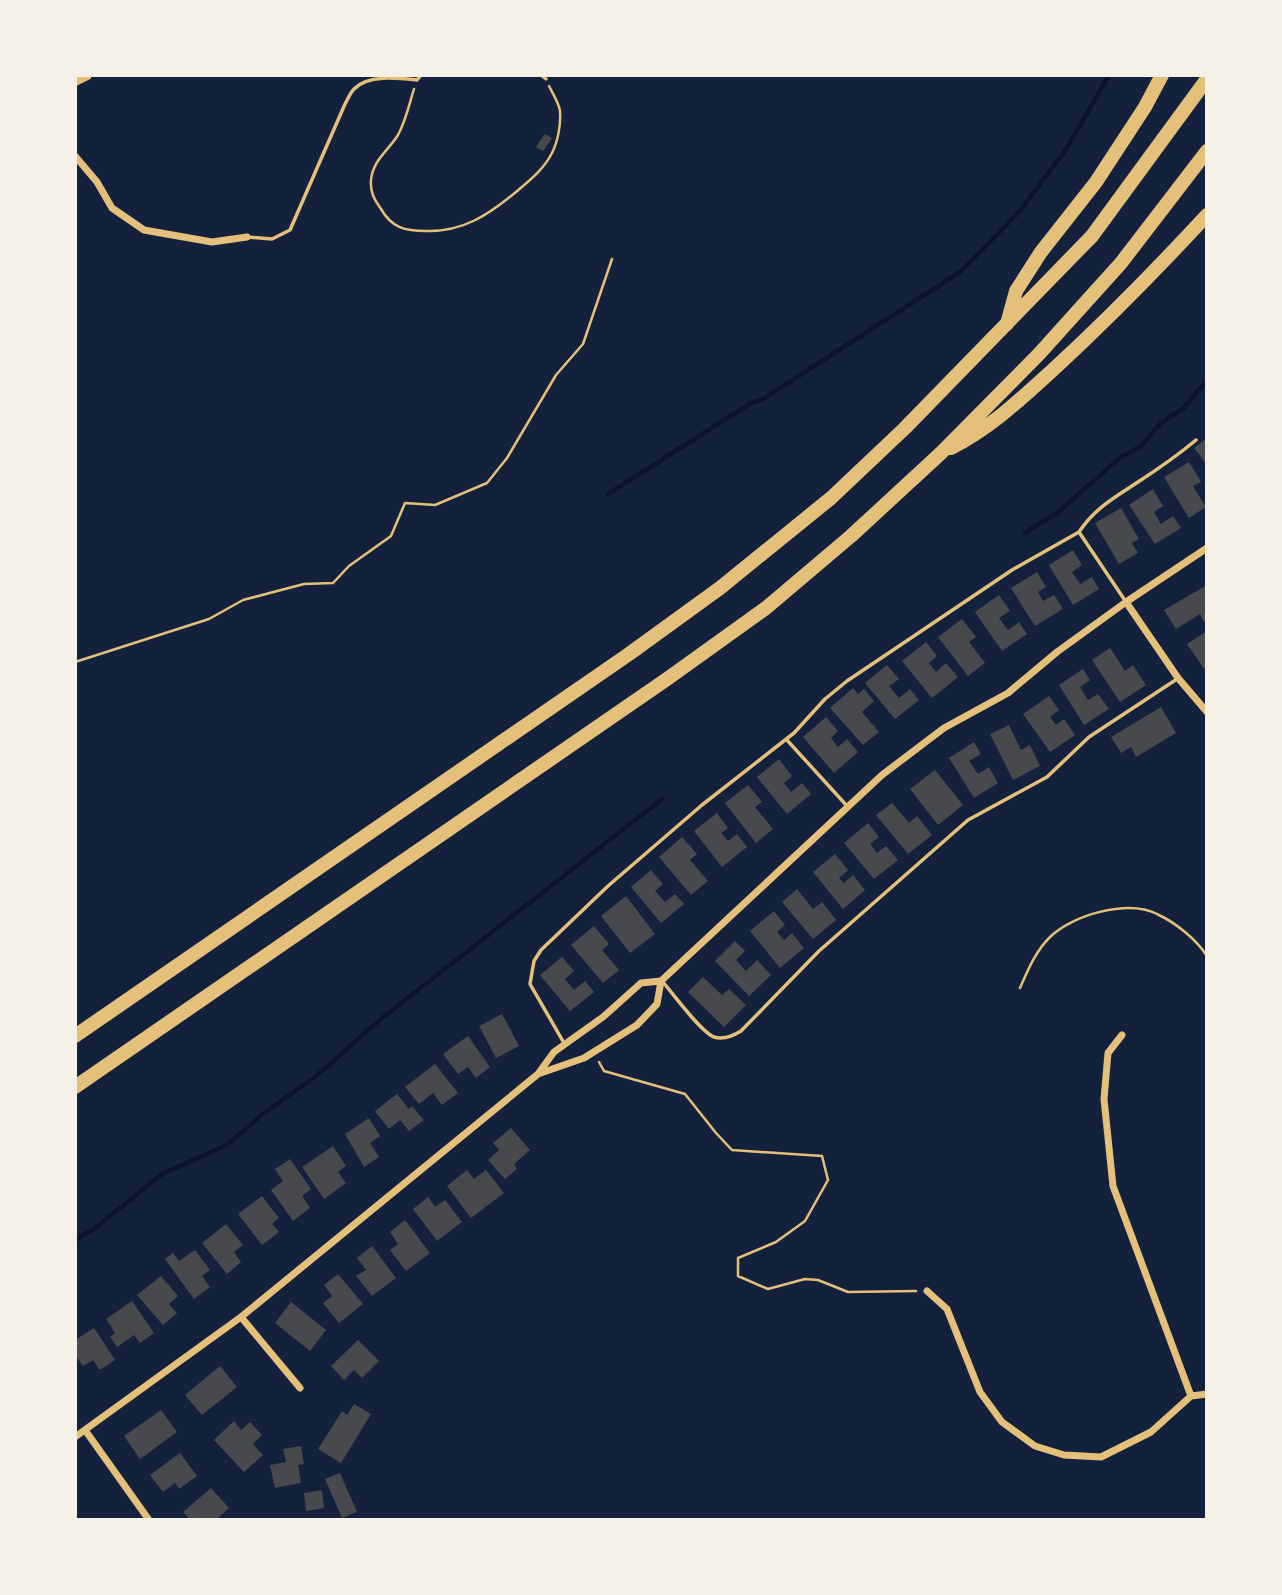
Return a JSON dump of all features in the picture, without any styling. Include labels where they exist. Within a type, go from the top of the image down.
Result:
[{"type":"highway","points":[[1007,325],[1016,291],[1041,252],[1096,182],[1145,107],[1162,75]]},
{"type":"highway","points":[[75,1036],[720,588],[831,498],[905,428],[1092,236],[1207,79]]},
{"type":"highway","points":[[75,1087],[766,608],[851,536],[941,453],[1039,354],[1121,263],[1207,151]]},
{"type":"highway","points":[[941,453],[972,438],[1003,416],[1108,319],[1207,215]]},
{"type":"street","points":[[75,81],[87,75]]},
{"type":"street","points":[[75,156],[97,182],[112,208],[144,230],[212,243],[247,237]]},
{"type":"street","points":[[538,1074],[593,1053],[636,1025],[657,1004],[661,981],[882,775],[944,728],[1008,693],[1057,652],[1204,550],[1207,559]]},
{"type":"street","points":[[1126,602],[1178,678],[1207,712]]},
{"type":"street","points":[[75,1437],[241,1317],[538,1074],[564,1043],[603,1017],[641,983],[661,981]]},
{"type":"street","points":[[1122,1035],[1108,1053],[1104,1099],[1113,1185],[1191,1396]]},
{"type":"street","points":[[927,1291],[947,1308],[980,1392],[1002,1422],[1035,1446],[1065,1455],[1101,1457],[1151,1432],[1191,1396],[1207,1394]]},
{"type":"street","points":[[241,1317],[300,1388]]},
{"type":"street","points":[[85,1430],[149,1520]]},
{"type":"lane","points":[[247,237],[272,239],[290,230],[345,104],[356,87],[373,80],[417,80],[421,75]]},
{"type":"lane","points":[[541,75],[546,79]]},
{"type":"lane","points":[[564,1043],[530,984],[534,961],[541,950],[618,877],[702,805],[786,739],[825,699],[847,681],[1012,570],[1079,532],[1089,517],[1106,502],[1174,459],[1196,440]]},
{"type":"lane","points":[[1079,532],[1126,602]]},
{"type":"lane","points":[[661,981],[713,1037],[729,1038],[741,1031],[819,951],[968,820],[1047,777],[1089,737],[1178,678]]},
{"type":"lane","points":[[786,739],[848,807]]},
{"type":"path","points":[[417,80],[404,124],[373,167],[371,183],[372,197],[386,218],[395,226],[408,231],[433,231],[471,224],[494,211],[535,176],[553,152],[560,128],[560,108],[546,79]]},
{"type":"path","points":[[75,662],[209,619],[243,600],[304,584],[333,583],[349,566],[391,536],[405,503],[435,505],[487,483],[507,458],[556,375],[583,344],[612,259]]},
{"type":"path","points":[[1020,988],[1037,952],[1053,934],[1083,916],[1125,908],[1156,913],[1198,943],[1207,956]]},
{"type":"path","points":[[593,1053],[604,1071],[685,1094],[732,1150],[822,1156],[828,1180],[805,1221],[776,1242],[738,1258],[738,1276],[768,1289],[805,1279],[818,1280],[848,1292],[927,1291]]},
{"type":"building","points":[[545,134],[552,138],[543,151],[536,147]]},
{"type":"building","points":[[1207,438],[1207,465],[1194,448]]},
{"type":"building","points":[[1189,462],[1201,482],[1193,486],[1206,507],[1189,518],[1164,477]]},
{"type":"building","points":[[1153,489],[1163,506],[1154,512],[1161,524],[1173,516],[1181,528],[1155,544],[1129,505]]},
{"type":"building","points":[[1121,508],[1139,539],[1132,543],[1138,553],[1119,564],[1095,523]]},
{"type":"building","points":[[1073,550],[1082,565],[1072,572],[1080,584],[1092,577],[1099,589],[1073,605],[1049,565]]},
{"type":"building","points":[[1037,572],[1046,587],[1038,592],[1043,601],[1054,595],[1063,609],[1035,626],[1011,588]]},
{"type":"building","points":[[1207,585],[1207,620],[1204,622],[1200,614],[1176,629],[1164,610]]},
{"type":"building","points":[[999,595],[1010,611],[999,618],[1008,630],[1019,622],[1027,634],[1002,651],[975,612]]},
{"type":"building","points":[[962,619],[976,637],[969,642],[985,663],[968,676],[938,637]]},
{"type":"building","points":[[1207,631],[1207,667],[1204,669],[1187,644]]},
{"type":"building","points":[[926,642],[937,656],[929,663],[936,672],[946,663],[958,677],[932,698],[902,661]]},
{"type":"building","points":[[1110,648],[1125,671],[1133,665],[1146,685],[1120,702],[1092,660]]},
{"type":"building","points":[[887,665],[899,679],[889,686],[899,698],[910,689],[919,700],[895,719],[865,683]]},
{"type":"building","points":[[1083,669],[1090,680],[1080,687],[1088,700],[1098,694],[1109,709],[1084,725],[1059,685]]},
{"type":"building","points":[[853,688],[858,694],[864,689],[874,701],[862,712],[879,732],[863,745],[830,708]]},
{"type":"building","points":[[1049,696],[1059,710],[1050,717],[1056,725],[1064,719],[1075,735],[1050,752],[1023,714]]},
{"type":"building","points":[[1161,707],[1176,733],[1136,757],[1131,747],[1121,753],[1111,737]]},
{"type":"building","points":[[826,717],[838,731],[831,738],[838,747],[847,739],[858,752],[834,773],[803,737]]},
{"type":"building","points":[[1009,725],[1021,750],[1030,745],[1040,766],[1013,780],[990,734]]},
{"type":"building","points":[[974,742],[981,754],[969,761],[978,774],[989,767],[998,783],[974,798],[949,758]]},
{"type":"building","points":[[779,759],[792,776],[784,783],[791,792],[802,783],[811,794],[787,814],[757,777]]},
{"type":"building","points":[[935,770],[963,805],[938,825],[910,789]]},
{"type":"building","points":[[748,785],[762,802],[755,807],[773,829],[756,843],[725,803]]},
{"type":"building","points":[[892,803],[909,823],[917,816],[932,835],[908,854],[876,815]]},
{"type":"building","points":[[717,813],[728,828],[721,833],[728,841],[737,834],[747,847],[722,867],[694,831]]},
{"type":"building","points":[[868,823],[879,837],[870,844],[877,853],[886,846],[898,860],[874,879],[844,843]]},
{"type":"building","points":[[682,837],[697,854],[690,860],[708,881],[691,895],[659,857]]},
{"type":"building","points":[[835,854],[848,870],[839,878],[844,883],[853,875],[865,890],[843,909],[813,872]]},
{"type":"building","points":[[651,870],[663,884],[655,891],[665,902],[675,894],[684,904],[661,923],[631,887]]},
{"type":"building","points":[[797,889],[813,909],[822,902],[836,920],[813,939],[782,902]]},
{"type":"building","points":[[626,896],[655,934],[630,953],[601,916]]},
{"type":"building","points":[[774,911],[785,925],[777,932],[784,940],[792,933],[804,948],[780,968],[750,931]]},
{"type":"building","points":[[594,926],[609,944],[602,950],[619,970],[603,983],[571,945]]},
{"type":"building","points":[[735,941],[745,951],[736,960],[746,971],[757,960],[771,975],[749,996],[715,961]]},
{"type":"building","points":[[562,957],[574,971],[565,979],[574,990],[585,981],[594,992],[570,1011],[540,975]]},
{"type":"building","points":[[703,977],[722,995],[729,989],[746,1005],[724,1027],[688,992]]},
{"type":"building","points":[[502,1014],[519,1046],[496,1058],[479,1026]]},
{"type":"building","points":[[468,1036],[490,1067],[476,1078],[468,1067],[458,1074],[443,1054]]},
{"type":"building","points":[[435,1064],[458,1093],[442,1105],[433,1093],[419,1104],[405,1087]]},
{"type":"building","points":[[397,1094],[409,1109],[412,1106],[424,1120],[409,1131],[400,1120],[389,1129],[375,1111]]},
{"type":"building","points":[[369,1118],[380,1136],[370,1143],[379,1157],[364,1167],[345,1134]]},
{"type":"building","points":[[511,1128],[530,1150],[514,1164],[517,1169],[505,1179],[488,1160],[499,1150],[493,1143]]},
{"type":"building","points":[[333,1146],[346,1166],[338,1172],[346,1183],[324,1199],[302,1167]]},
{"type":"building","points":[[290,1159],[311,1189],[302,1196],[310,1208],[293,1221],[271,1190],[283,1181],[275,1169]]},
{"type":"building","points":[[467,1170],[474,1179],[486,1170],[504,1193],[471,1218],[447,1186]]},
{"type":"building","points":[[262,1196],[279,1218],[272,1224],[279,1232],[262,1245],[238,1214]]},
{"type":"building","points":[[428,1197],[435,1207],[445,1200],[462,1222],[437,1241],[413,1209]]},
{"type":"building","points":[[405,1220],[430,1253],[406,1271],[390,1250],[398,1244],[390,1232]]},
{"type":"building","points":[[226,1224],[243,1245],[234,1252],[241,1262],[227,1274],[202,1243]]},
{"type":"building","points":[[372,1246],[396,1278],[372,1296],[356,1276],[366,1270],[357,1258]]},
{"type":"building","points":[[195,1250],[210,1270],[202,1276],[210,1287],[194,1299],[165,1259],[173,1253],[179,1261]]},
{"type":"building","points":[[338,1274],[363,1304],[339,1323],[323,1303],[332,1296],[324,1285]]},
{"type":"building","points":[[161,1276],[178,1296],[169,1304],[177,1313],[163,1325],[137,1295]]},
{"type":"building","points":[[132,1301],[154,1333],[140,1343],[134,1335],[117,1347],[110,1337],[115,1333],[106,1319]]},
{"type":"building","points":[[291,1302],[326,1330],[310,1351],[275,1323]]},
{"type":"building","points":[[94,1328],[115,1360],[100,1370],[93,1360],[83,1366],[75,1355],[75,1340]]},
{"type":"building","points":[[358,1340],[379,1361],[362,1378],[354,1370],[344,1380],[331,1366]]},
{"type":"building","points":[[220,1366],[237,1387],[202,1415],[185,1395]]},
{"type":"building","points":[[354,1404],[371,1414],[341,1463],[318,1449],[342,1411],[347,1415]]},
{"type":"building","points":[[161,1410],[177,1432],[140,1459],[124,1436]]},
{"type":"building","points":[[234,1421],[241,1430],[250,1422],[262,1435],[253,1444],[263,1455],[244,1472],[214,1440]]},
{"type":"building","points":[[301,1446],[304,1464],[298,1465],[301,1483],[275,1488],[270,1465],[286,1462],[283,1449]]},
{"type":"building","points":[[180,1453],[197,1476],[179,1489],[175,1483],[163,1492],[150,1475]]},
{"type":"building","points":[[340,1473],[357,1512],[342,1518],[325,1479]]},
{"type":"building","points":[[211,1488],[229,1508],[216,1520],[208,1517],[204,1520],[190,1520],[183,1512]]},
{"type":"building","points":[[322,1490],[324,1508],[306,1511],[304,1493]]},
{"type":"waterway","points":[[608,494],[751,403],[763,399],[960,272],[1020,211],[1067,148],[1109,75]]},
{"type":"waterway","points":[[1025,533],[1057,513],[1120,458],[1141,446],[1161,423],[1184,408],[1207,380]]},
{"type":"waterway","points":[[75,1240],[94,1229],[162,1174],[227,1145],[264,1113],[315,1077],[381,1019],[662,799]]}]
